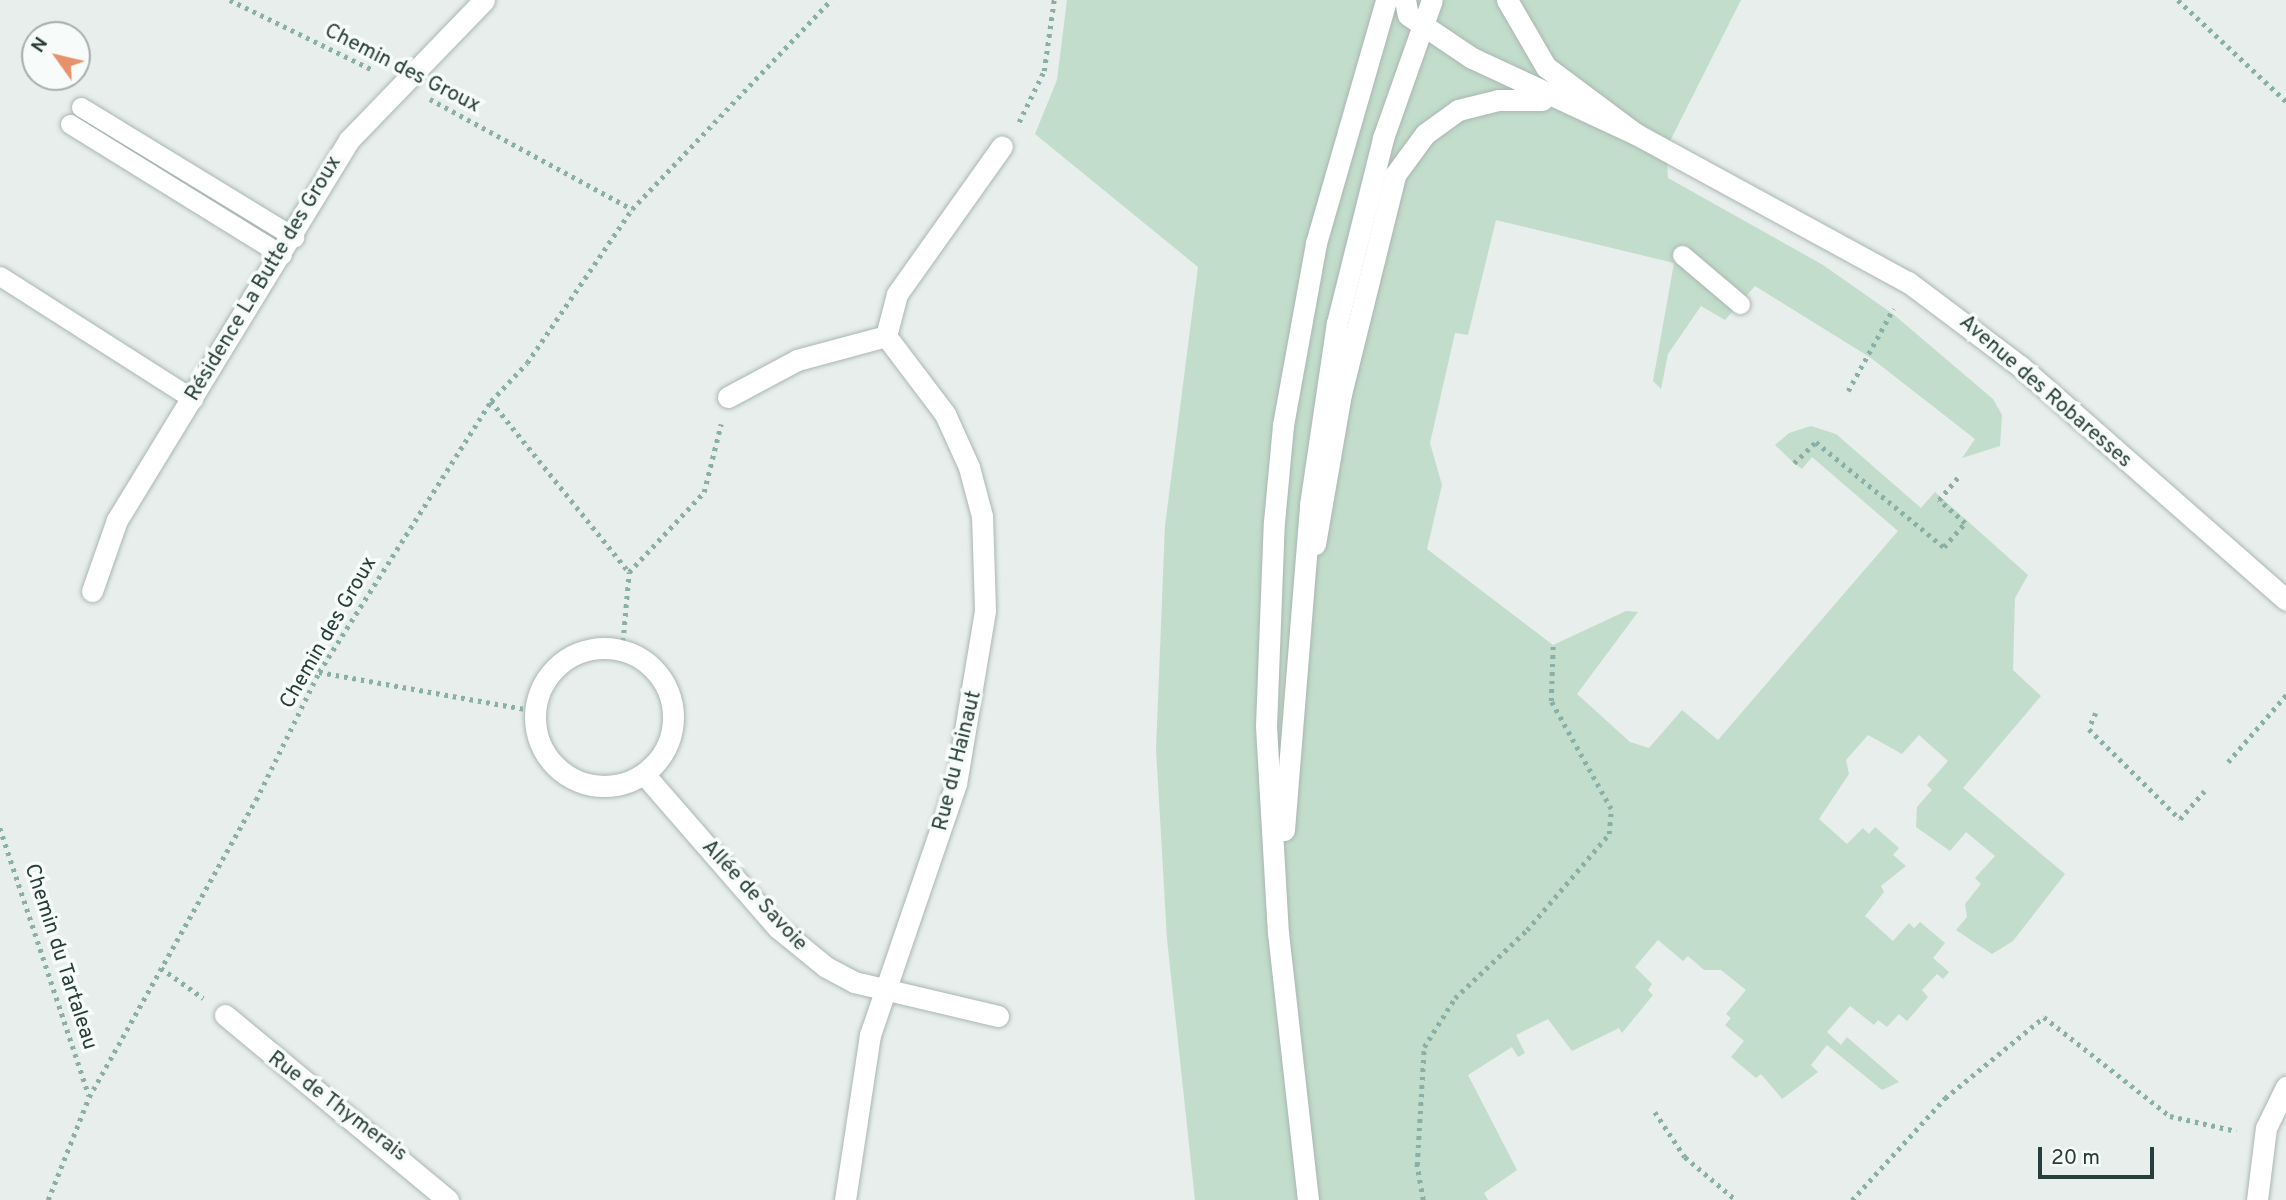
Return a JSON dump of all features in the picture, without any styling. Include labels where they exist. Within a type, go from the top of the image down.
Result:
[{"type":"street","name":"Résidence La Butte des Groux","points":[[92,591],[117,520],[294,237],[349,140],[399,83],[484,0]]},
{"type":"street","points":[[1308,1200],[1278,934],[1266,726],[1283,425],[1316,243],[1386,0]]},
{"type":"street","points":[[1405,0],[1408,16],[1422,27],[1557,102]]},
{"type":"street","points":[[1278,934],[1296,657],[1337,323],[1383,138],[1432,0]]},
{"type":"street","points":[[1507,0],[1546,67],[1636,134]]},
{"type":"street","points":[[1296,657],[1341,394],[1395,175],[1425,134],[1458,110],[1525,98],[1557,102]]},
{"type":"street","name":"Avenue des Robaresses","points":[[1557,102],[1636,134],[1908,282],[2020,366],[2286,600]]},
{"type":"street","points":[[728,397],[797,360],[887,336],[897,294],[1003,146]]},
{"type":"street","name":"Rue du Hainaut","points":[[845,1200],[859,1085],[883,990],[939,837],[969,728],[986,556],[969,467],[945,414],[887,336]]},
{"type":"street","points":[[598,648],[622,650],[658,674],[674,716],[660,758],[644,774],[602,787],[579,782],[545,754],[535,711],[555,668],[598,648]]},
{"type":"street","name":"Allée de Savoie","points":[[644,774],[800,949],[854,982],[998,1016]]},
{"type":"street","name":"Rue de Thymerais","points":[[225,1015],[316,1094],[412,1164],[448,1200]]},
{"type":"street","points":[[2257,1200],[2264,1138],[2286,1087]]},
{"type":"lane","points":[[80,107],[294,237]]},
{"type":"lane","points":[[70,124],[282,255]]},
{"type":"lane","points":[[1682,255],[1740,304]]},
{"type":"lane","points":[[0,276],[193,398]]},
{"type":"path","name":"Chemin des Groux","points":[[230,0],[399,83],[632,209]]},
{"type":"path","name":"Chemin des Groux","points":[[48,1200],[89,1097],[256,800],[319,672],[491,401],[535,352],[632,209],[831,0]]},
{"type":"path","points":[[1003,146],[1037,92],[1054,0]]},
{"type":"path","points":[[2178,0],[2286,101]]},
{"type":"path","points":[[1847,391],[1908,282]]},
{"type":"path","points":[[622,650],[629,572],[704,492],[728,397]]},
{"type":"path","points":[[491,401],[629,572]]},
{"type":"path","points":[[1794,463],[1816,442],[1944,547],[1965,523],[1939,500],[1958,477]]},
{"type":"path","points":[[1423,1200],[1417,1166],[1424,1046],[1455,999],[1527,930],[1609,834],[1612,809],[1551,701],[1553,645]]},
{"type":"path","points":[[319,672],[535,711]]},
{"type":"path","points":[[2228,762],[2286,695]]},
{"type":"path","points":[[2096,713],[2089,729],[2180,819],[2204,791]]},
{"type":"path","name":"Chemin du Tartaleau","points":[[0,828],[89,1097]]},
{"type":"path","points":[[161,968],[225,1015]]},
{"type":"path","points":[[1852,1200],[1945,1098],[2045,1017],[2170,1116],[2264,1138]]},
{"type":"path","points":[[1655,1112],[1685,1157],[1736,1200]]},
{"type":"green space","points":[[1067,0],[1741,0],[1666,149],[1668,178],[1823,265],[1893,314],[1993,399],[2002,415],[2000,446],[1962,458],[1975,439],[1871,358],[1755,286],[1725,320],[1701,306],[1668,354],[1661,389],[1653,381],[1674,263],[1496,220],[1468,335],[1455,333],[1430,443],[1442,485],[1427,549],[1553,645],[1626,611],[1638,612],[1577,694],[1630,742],[1649,748],[1682,710],[1718,740],[1898,531],[1812,457],[1802,469],[1794,463],[1775,445],[1789,433],[1811,426],[1836,434],[1921,508],[1935,492],[2028,575],[2015,598],[2013,670],[2041,696],[1963,788],[2065,874],[2013,941],[1992,954],[1956,930],[1967,917],[1965,904],[1981,884],[1975,878],[1995,856],[1966,832],[1950,851],[1916,827],[1917,807],[1932,790],[1927,785],[1948,761],[1919,735],[1902,754],[1868,735],[1846,760],[1849,774],[1819,819],[1847,844],[1863,828],[1869,834],[1875,827],[1899,848],[1893,855],[1906,866],[1881,886],[1884,892],[1865,916],[1893,941],[1909,923],[1914,928],[1920,922],[1945,943],[1933,958],[1949,972],[1943,979],[1937,974],[1922,990],[1928,997],[1907,1021],[1899,1014],[1887,1027],[1878,1020],[1874,1025],[1850,1006],[1827,1032],[1841,1045],[1847,1037],[1899,1082],[1882,1090],[1827,1045],[1811,1065],[1818,1072],[1782,1099],[1761,1074],[1756,1078],[1731,1057],[1744,1041],[1725,1025],[1731,1018],[1726,1014],[1746,990],[1721,970],[1704,970],[1688,956],[1683,961],[1658,940],[1635,967],[1652,984],[1648,990],[1653,995],[1622,1033],[1619,1028],[1572,1051],[1548,1019],[1516,1035],[1525,1053],[1518,1057],[1512,1047],[1468,1075],[1517,1170],[1484,1193],[1488,1200],[1195,1200],[1167,939],[1156,749],[1165,526],[1198,267],[1035,134],[1057,80]]}]
